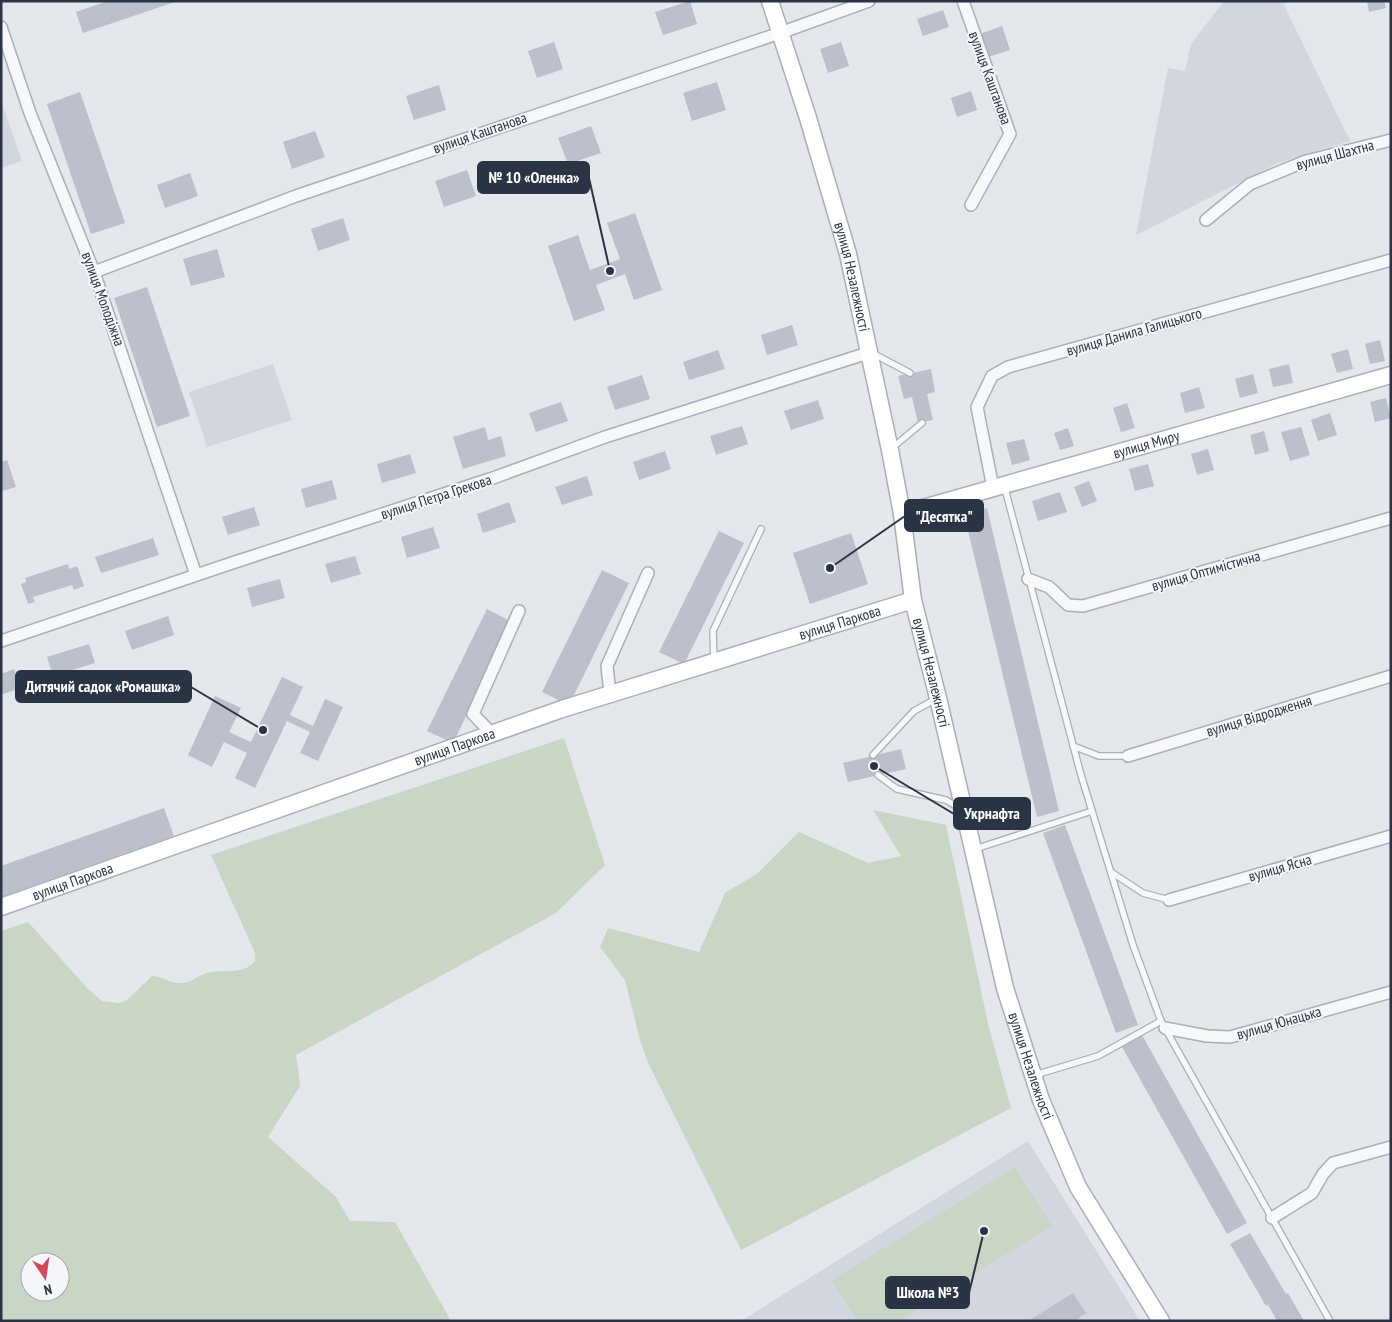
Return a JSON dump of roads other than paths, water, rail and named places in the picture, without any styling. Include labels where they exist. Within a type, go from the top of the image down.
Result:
[{"type":"street","name":"вулиця Незалежності","points":[[770,1],[808,118],[848,254],[871,352],[890,450],[902,514],[913,600],[938,698],[1005,988],[1034,1076],[1078,1187],[1161,1321]]},
{"type":"street","name":"вулиця Каштанова","points":[[94,272],[296,196],[780,33],[869,1]]},
{"type":"street","name":"вулиця Каштанова","points":[[963,1],[1010,134],[971,205]]},
{"type":"street","name":"вулиця Молодіжна","points":[[1,27],[30,113],[94,272],[196,575]]},
{"type":"street","name":"вулиця Шахтна","points":[[1206,220],[1250,184],[1306,161],[1391,140]]},
{"type":"street","name":"вулиця Данила Галицького","points":[[999,487],[978,407],[992,376],[1017,364],[1391,260]]},
{"type":"street","name":"вулиця Петра Грекова","points":[[1,641],[493,478],[605,437],[871,352]]},
{"type":"street","name":"вулиця Миру","points":[[902,514],[1391,375]]},
{"type":"street","name":"вулиця Оптимістична","points":[[1028,579],[1049,587],[1068,605],[1083,606],[1391,518]]},
{"type":"street","points":[[610,694],[606,666],[648,573]]},
{"type":"street","name":"вулиця Паркова","points":[[1,907],[610,694],[913,600]]},
{"type":"street","points":[[492,734],[473,714],[520,611]]},
{"type":"street","name":"вулиця Відродження","points":[[1128,756],[1391,676]]},
{"type":"street","name":"вулиця Ясна","points":[[1168,900],[1391,836]]},
{"type":"street","name":"вулиця Юнацька","points":[[1163,1024],[1207,1036],[1230,1037],[1391,992]]},
{"type":"street","points":[[1272,1218],[1312,1193],[1323,1174],[1333,1163],[1391,1147]]},
{"type":"lane","points":[[871,352],[910,373]]},
{"type":"lane","points":[[890,450],[922,422]]},
{"type":"lane","points":[[999,487],[1028,579],[1073,746],[1133,945],[1163,1024],[1330,1321]]},
{"type":"lane","points":[[714,663],[713,631],[761,529]]},
{"type":"lane","points":[[873,755],[914,711],[938,698]]},
{"type":"lane","points":[[1073,746],[1099,756],[1128,756]]},
{"type":"lane","points":[[878,775],[897,789],[946,800],[964,811]]},
{"type":"lane","points":[[973,850],[1092,810]]},
{"type":"lane","points":[[1111,872],[1143,893],[1168,900]]},
{"type":"lane","points":[[1034,1076],[1098,1056],[1163,1024]]},
{"type":"place","name":"№ 10 «Оленка»","points":[[610,271]]},
{"type":"place","name":"\"Десятка\"","points":[[830,568]]},
{"type":"place","name":"Дитячий садок «Ромашка»","points":[[263,730]]},
{"type":"place","name":"Укрнафта","points":[[874,766]]},
{"type":"place","name":"Школа №3","points":[[984,1231]]}]
